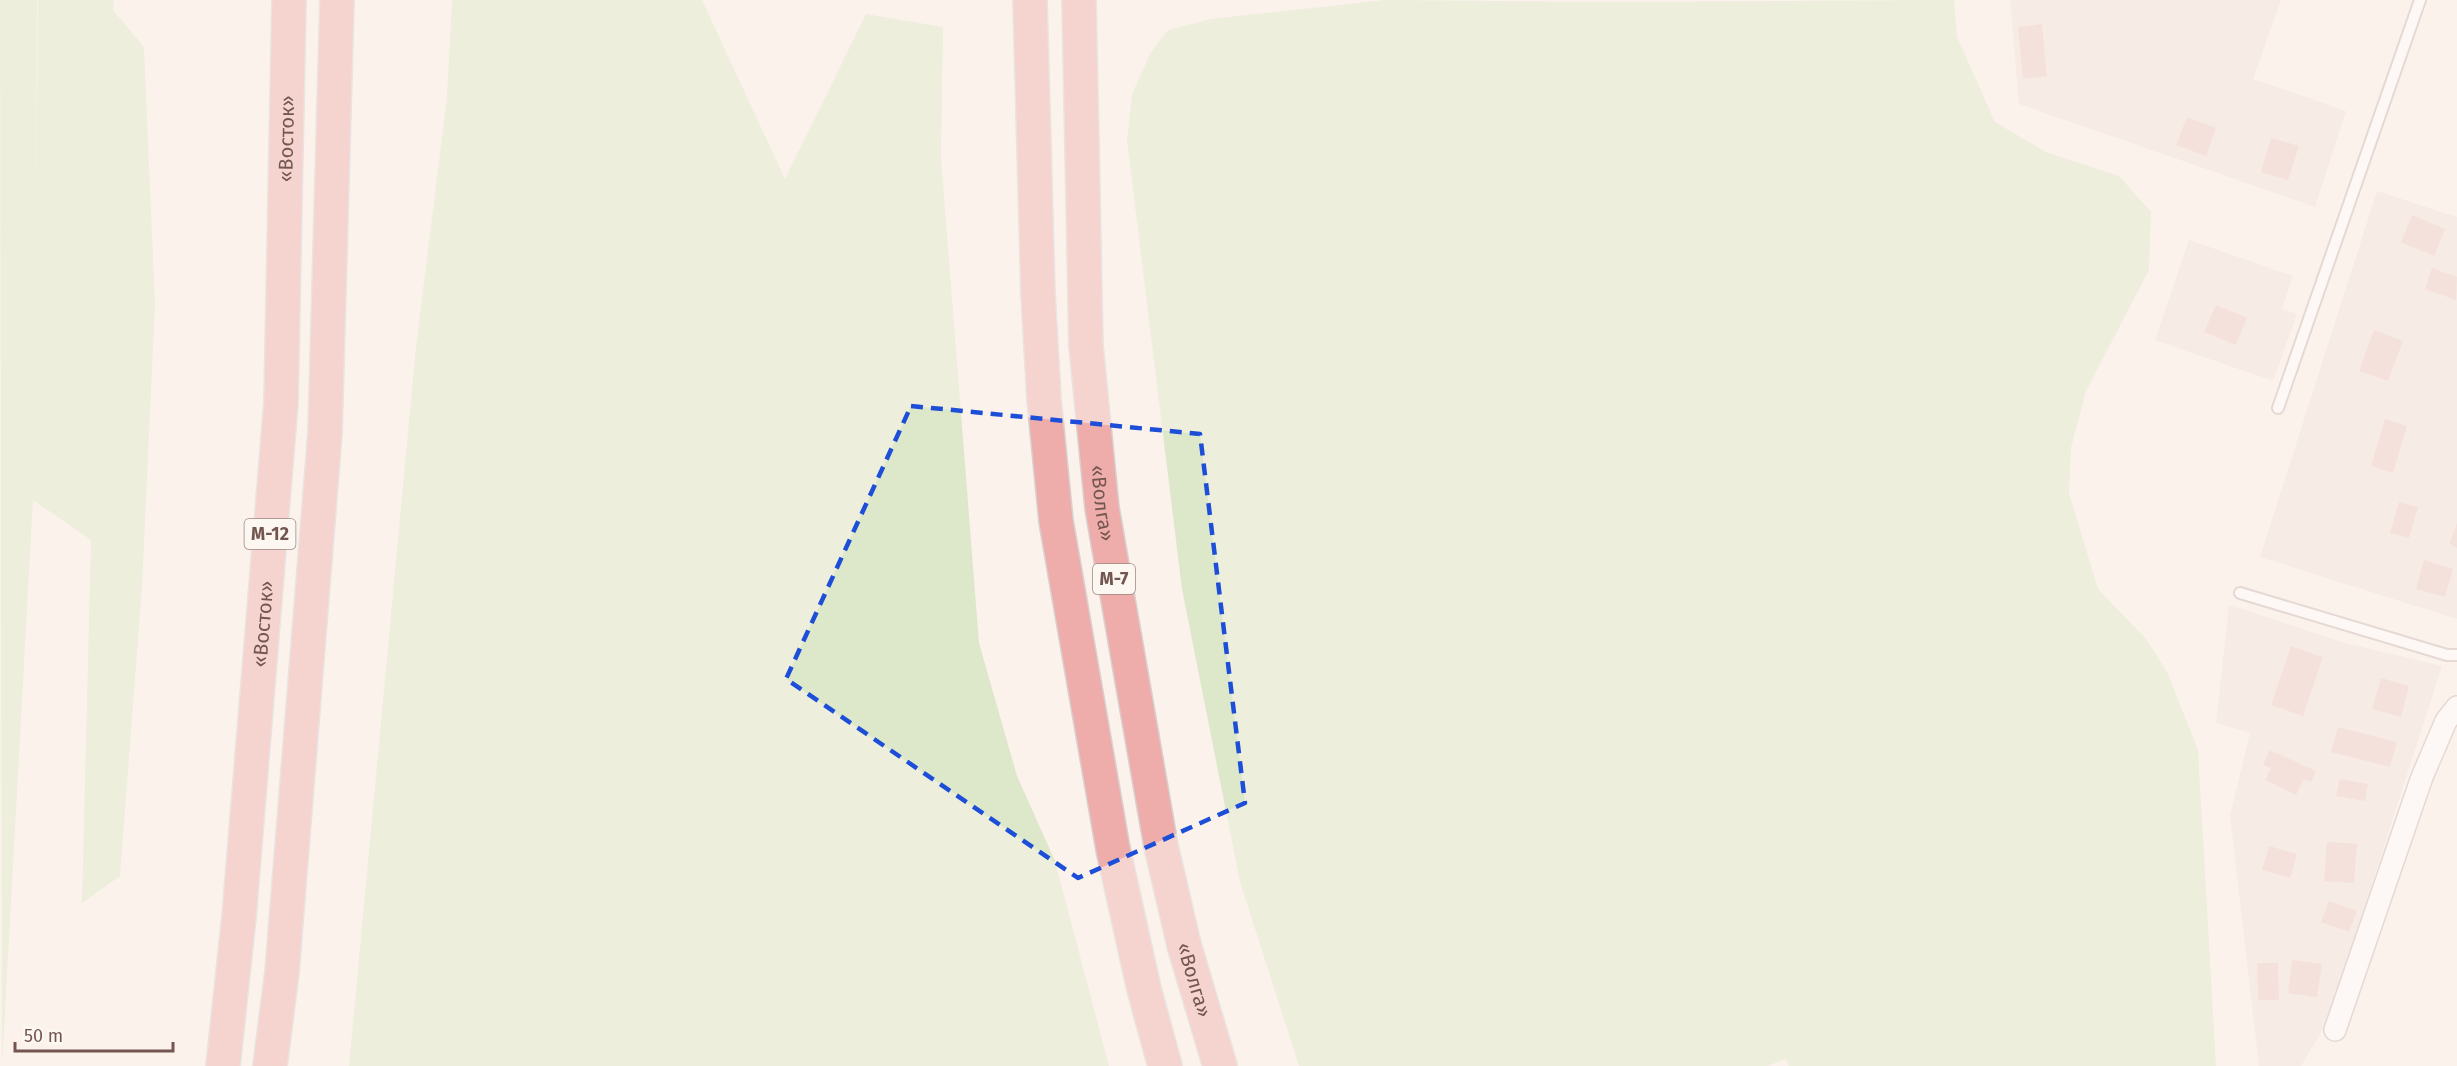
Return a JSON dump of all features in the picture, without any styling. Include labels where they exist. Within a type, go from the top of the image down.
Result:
[{"type":"highway","name":"«Восток»","points":[[223,1066],[239,917],[281,402],[289,0]]},
{"type":"highway","name":"М-12","points":[[270,1066],[283,961],[326,433],[338,0]]},
{"type":"highway","name":"«Волга»","points":[[1079,0],[1086,346],[1102,508],[1161,846],[1184,945],[1220,1066]]},
{"type":"highway","name":"М-7","points":[[1026,10],[1044,399],[1056,520],[1113,849],[1144,989],[1166,1066]]},
{"type":"street","points":[[2335,1030],[2422,777],[2446,721],[2457,707]]},
{"type":"lane","points":[[2278,408],[2420,0]]},
{"type":"lane","points":[[2240,593],[2447,655],[2457,655]]},
{"type":"highlighted area","points":[[911,406],[1200,434],[1245,803],[1078,878],[786,679]]},
{"type":"shaded area","points":[[2010,0],[2281,0],[2253,79],[2346,111],[2315,207],[2019,104]]},
{"type":"shaded area","points":[[2377,191],[2457,217],[2457,619],[2260,557]]},
{"type":"shaded area","points":[[2189,240],[2293,276],[2282,309],[2297,314],[2273,381],[2155,340]]},
{"type":"shaded area","points":[[2229,605],[2345,643],[2442,666],[2328,1021],[2301,1066],[2259,1066],[2230,816],[2250,733],[2216,723]]},
{"type":"green space","points":[[0,0],[37,0],[36,201],[38,0],[114,0],[113,10],[144,47],[155,304],[142,587],[120,876],[82,903],[91,540],[33,500],[2,1066]]},
{"type":"green space","points":[[452,0],[702,0],[785,179],[866,14],[943,27],[941,158],[979,643],[1017,776],[1055,861],[1109,1066],[349,1066],[416,346],[447,97]]},
{"type":"green space","points":[[1385,0],[1601,2],[1954,0],[1957,37],[1995,122],[2046,152],[2119,176],[2151,212],[2149,270],[2086,391],[2071,448],[2069,493],[2098,589],[2147,640],[2167,672],[2198,750],[2216,1066],[1789,1066],[1786,1059],[1767,1066],[1299,1066],[1240,882],[1182,589],[1127,141],[1132,94],[1151,52],[1168,30],[1211,19]]},
{"type":"building","points":[[2042,24],[2047,76],[2023,79],[2018,27]]},
{"type":"building","points":[[2187,117],[2216,128],[2206,156],[2176,145]]},
{"type":"building","points":[[2271,138],[2299,146],[2288,180],[2261,172]]},
{"type":"building","points":[[2412,215],[2445,229],[2434,256],[2401,242]]},
{"type":"building","points":[[2432,268],[2457,277],[2456,300],[2425,289]]},
{"type":"building","points":[[2216,305],[2247,318],[2236,345],[2204,332]]},
{"type":"building","points":[[2374,330],[2403,341],[2388,381],[2359,371]]},
{"type":"building","points":[[2385,419],[2407,426],[2393,473],[2371,466]]},
{"type":"building","points":[[2399,502],[2418,507],[2409,538],[2390,533]]},
{"type":"building","points":[[2457,523],[2457,548],[2449,544]]},
{"type":"building","points":[[2424,560],[2453,569],[2445,597],[2416,589]]},
{"type":"building","points":[[2291,646],[2323,657],[2303,716],[2271,705]]},
{"type":"building","points":[[2381,678],[2409,686],[2401,717],[2372,709]]},
{"type":"building","points":[[2338,727],[2397,742],[2390,767],[2331,752]]},
{"type":"building","points":[[2270,750],[2316,771],[2311,782],[2304,779],[2296,795],[2265,780],[2271,768],[2263,765]]},
{"type":"building","points":[[2340,779],[2368,784],[2365,801],[2336,796]]},
{"type":"building","points":[[2327,842],[2357,844],[2354,883],[2324,881]]},
{"type":"building","points":[[2269,846],[2297,854],[2290,878],[2262,870]]},
{"type":"building","points":[[2329,901],[2357,911],[2349,932],[2321,922]]},
{"type":"building","points":[[2292,960],[2322,964],[2317,997],[2288,993]]},
{"type":"building","points":[[2257,963],[2278,963],[2279,1000],[2258,1000]]}]
